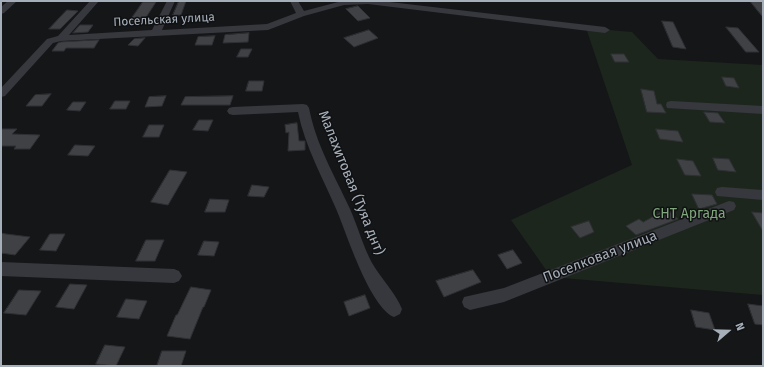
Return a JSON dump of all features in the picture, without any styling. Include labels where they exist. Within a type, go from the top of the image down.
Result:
[{"type":"street","points":[[1,11],[13,1]]},
{"type":"street","points":[[1,94],[50,41],[61,38],[95,1]]},
{"type":"street","points":[[156,32],[171,1]]},
{"type":"street","points":[[294,1],[301,14]]},
{"type":"street","name":"Посельская улица","points":[[61,38],[268,27],[301,14],[344,3],[368,2],[605,30]]},
{"type":"street","points":[[671,105],[763,110]]},
{"type":"street","name":"Малахитовая (Туяа днт)","points":[[233,111],[304,108],[305,117],[316,150],[347,218],[359,252],[385,297],[394,309]]},
{"type":"street","points":[[722,192],[763,195]]},
{"type":"street","name":"Поселковая улица","points":[[470,302],[504,295],[599,259],[728,206]]},
{"type":"street","points":[[1,269],[174,276]]},
{"type":"green space","name":"СНТ Аргада","points":[[586,28],[632,32],[658,59],[763,65],[763,295],[551,277],[511,220],[632,165]]},
{"type":"building","points":[[179,1],[186,1],[181,15],[173,15]]},
{"type":"building","points":[[750,1],[763,1],[763,17]]},
{"type":"building","points":[[143,2],[156,2],[143,22],[129,22]]},
{"type":"building","points":[[358,6],[370,18],[358,21],[346,9]]},
{"type":"building","points":[[67,10],[78,11],[60,29],[49,29]]},
{"type":"building","points":[[662,21],[673,22],[686,49],[673,47]]},
{"type":"building","points":[[80,25],[93,25],[88,32],[73,33]]},
{"type":"building","points":[[726,27],[738,28],[759,52],[746,52]]},
{"type":"building","points":[[369,30],[378,38],[354,47],[344,38]]},
{"type":"building","points":[[249,33],[248,42],[223,43],[225,35]]},
{"type":"building","points":[[215,36],[212,45],[195,45],[198,37]]},
{"type":"building","points":[[145,38],[138,46],[128,45],[134,39]]},
{"type":"building","points":[[99,40],[94,48],[66,48],[64,51],[52,51],[58,43],[61,42]]},
{"type":"building","points":[[241,49],[252,49],[248,57],[237,57]]},
{"type":"building","points":[[611,54],[624,54],[629,62],[615,62]]},
{"type":"building","points":[[722,77],[734,78],[739,88],[726,86]]},
{"type":"building","points":[[249,81],[264,81],[262,91],[246,91]]},
{"type":"building","points":[[641,89],[654,91],[657,104],[661,104],[666,113],[647,112]]},
{"type":"building","points":[[51,94],[42,106],[26,106],[35,95]]},
{"type":"building","points":[[166,96],[162,106],[145,107],[149,97]]},
{"type":"building","points":[[233,96],[230,105],[181,105],[185,97]]},
{"type":"building","points":[[115,101],[130,101],[126,109],[110,109]]},
{"type":"building","points":[[73,102],[86,102],[80,111],[67,110]]},
{"type":"building","points":[[704,112],[718,113],[725,123],[710,122]]},
{"type":"building","points":[[199,120],[213,120],[208,131],[193,130]]},
{"type":"building","points":[[297,123],[299,141],[305,141],[305,150],[288,151],[289,132],[286,133],[285,125]]},
{"type":"building","points":[[149,125],[164,125],[159,137],[143,137]]},
{"type":"building","points":[[1,129],[17,129],[12,134],[40,135],[30,149],[14,149],[16,146],[1,146]]},
{"type":"building","points":[[656,129],[678,131],[683,142],[660,139]]},
{"type":"building","points":[[75,145],[95,146],[88,156],[68,155]]},
{"type":"building","points":[[713,158],[729,159],[736,172],[718,170]]},
{"type":"building","points":[[677,159],[693,161],[701,176],[685,175]]},
{"type":"building","points":[[170,170],[187,172],[168,205],[151,202]]},
{"type":"building","points":[[252,185],[269,187],[264,197],[248,196]]},
{"type":"building","points":[[692,194],[712,195],[717,204],[699,209]]},
{"type":"building","points":[[210,199],[229,200],[225,212],[205,212]]},
{"type":"building","points":[[667,209],[678,219],[636,235],[626,226],[639,219],[643,222]]},
{"type":"building","points":[[752,212],[763,213],[763,231]]},
{"type":"building","points":[[589,221],[594,232],[580,238],[571,227]]},
{"type":"building","points":[[1,233],[30,237],[15,255],[1,253]]},
{"type":"building","points":[[50,234],[65,234],[56,251],[40,250]]},
{"type":"building","points":[[146,240],[164,240],[155,261],[136,261]]},
{"type":"building","points":[[204,241],[219,242],[214,256],[198,255]]},
{"type":"building","points":[[513,250],[522,263],[507,269],[498,255]]},
{"type":"building","points":[[473,270],[481,282],[444,297],[436,281]]},
{"type":"building","points":[[70,284],[87,285],[74,309],[56,307]]},
{"type":"building","points":[[191,287],[211,290],[190,339],[167,336],[176,315]]},
{"type":"building","points":[[19,290],[41,291],[26,315],[4,313]]},
{"type":"building","points":[[365,295],[370,308],[349,316],[344,302]]},
{"type":"building","points":[[126,299],[147,301],[139,319],[117,317]]},
{"type":"building","points":[[748,304],[763,306],[763,325],[755,324]]},
{"type":"building","points":[[691,310],[709,313],[715,330],[696,327]]},
{"type":"building","points":[[105,345],[125,347],[116,366],[96,364]]},
{"type":"building","points":[[162,351],[186,351],[181,366],[157,366]]}]
